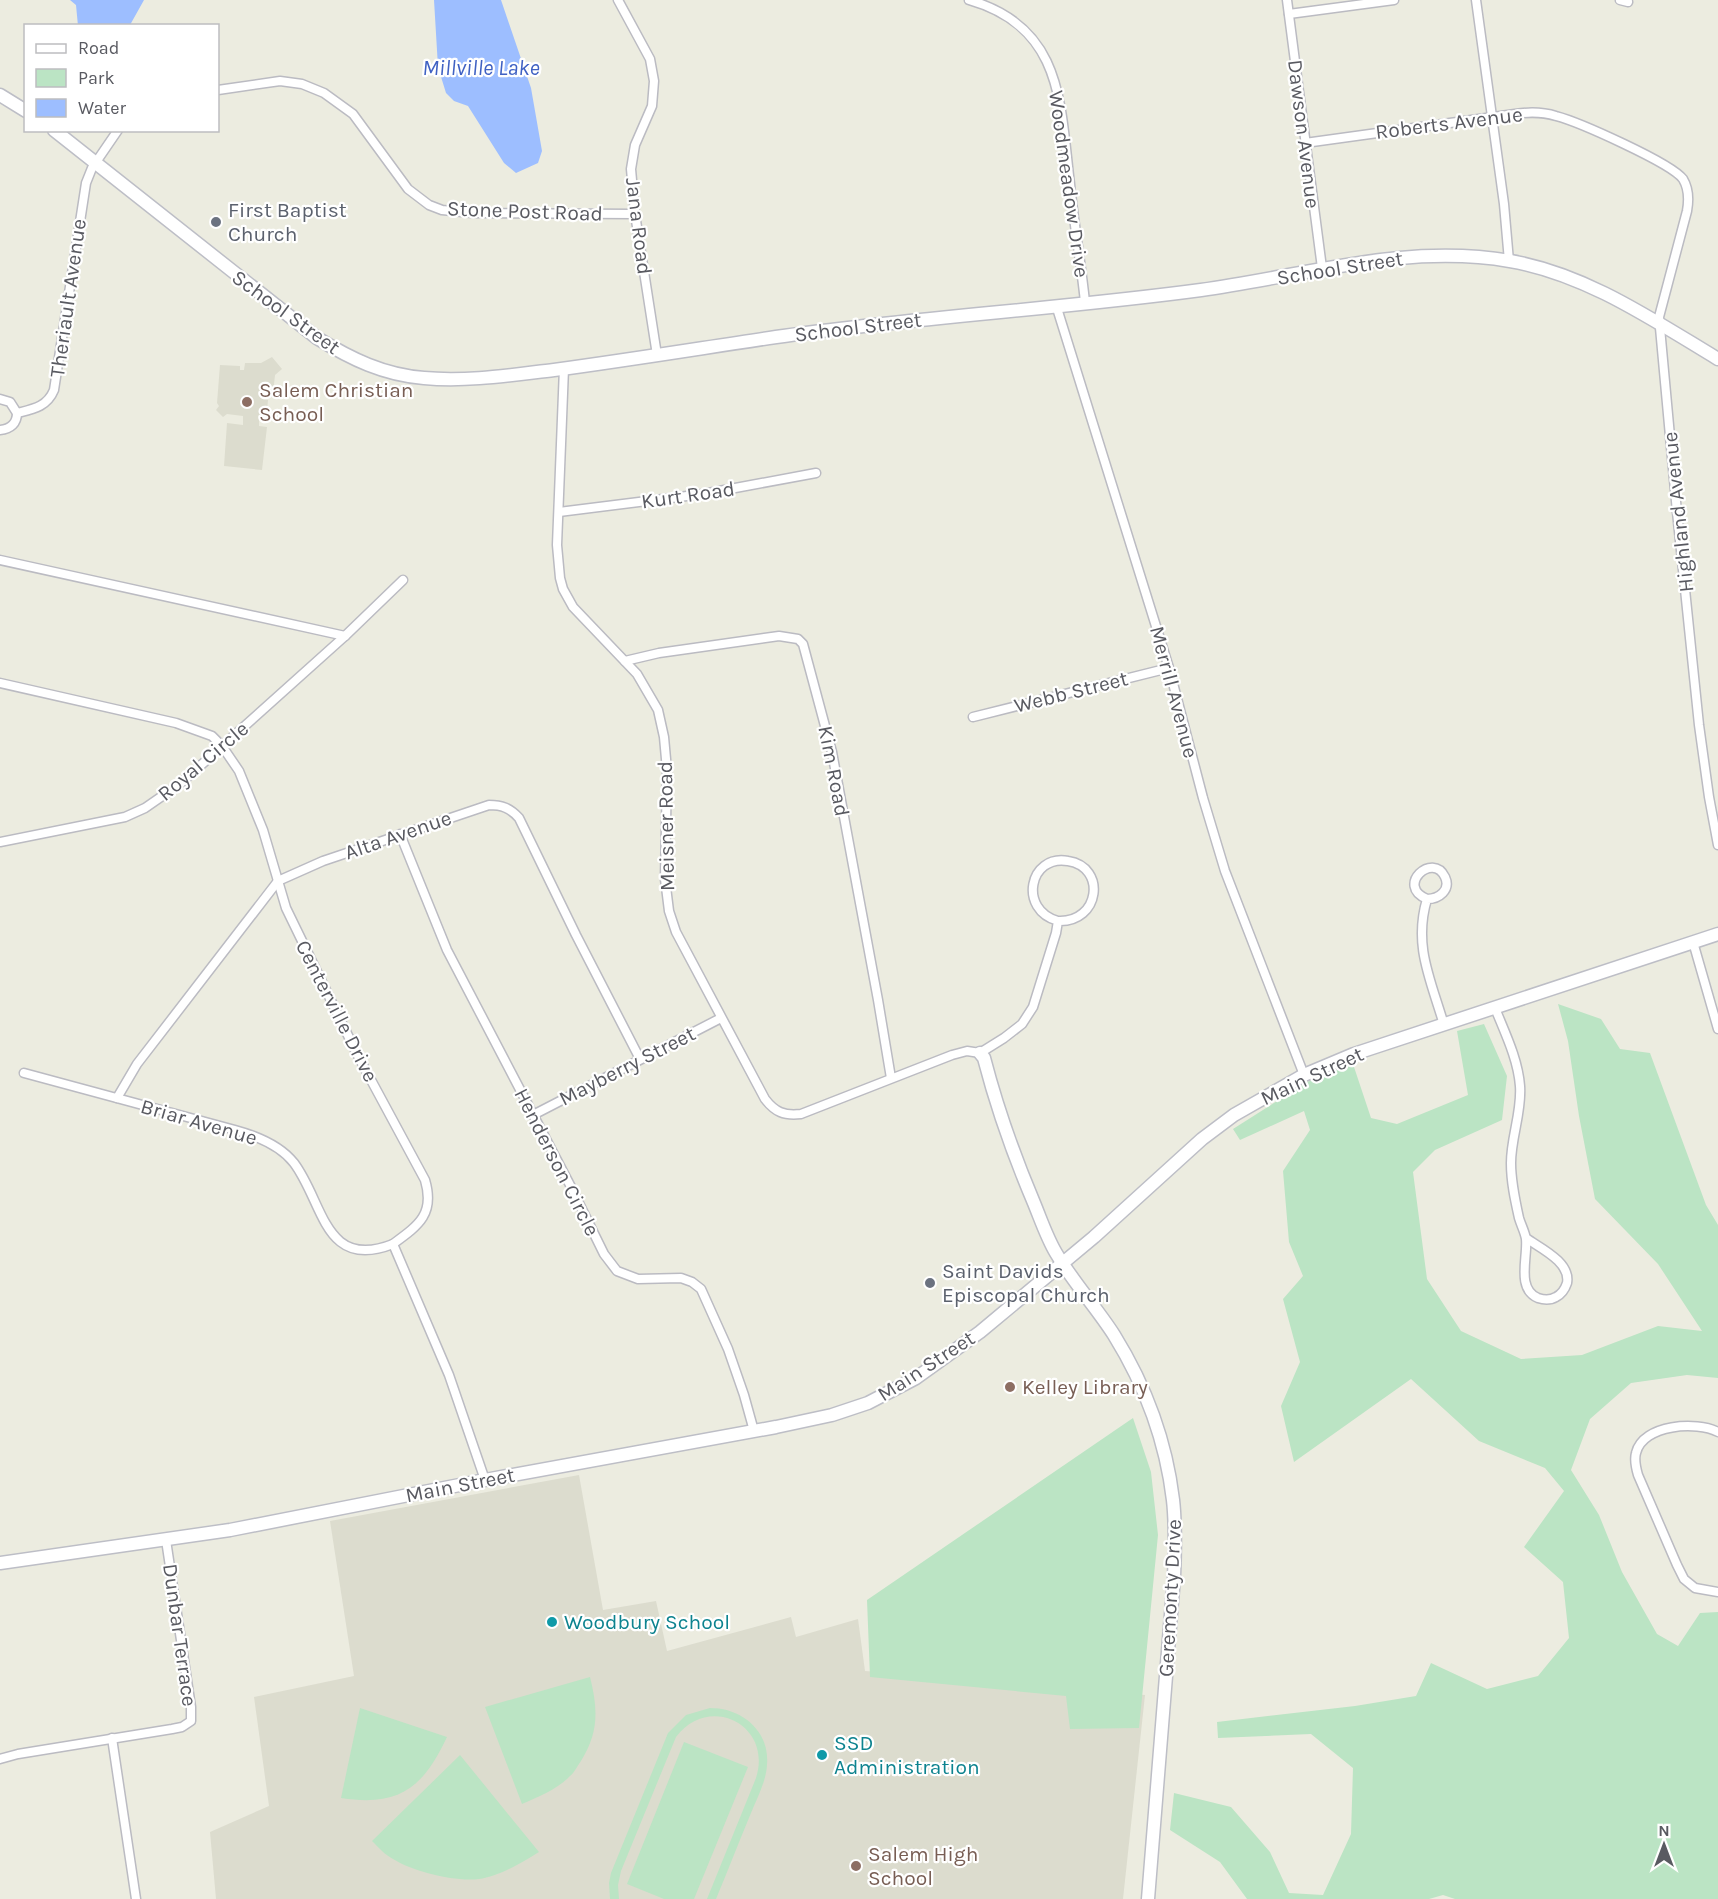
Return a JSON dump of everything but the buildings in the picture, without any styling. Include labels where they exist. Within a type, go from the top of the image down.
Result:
[{"type":"street","name":"Jana Road","points":[[618,0],[650,59],[654,81],[652,106],[632,157],[631,182],[657,355]]},
{"type":"street","name":"Woodmeadow Drive","points":[[969,0],[997,9],[1019,24],[1038,45],[1050,68],[1062,117],[1085,302]]},
{"type":"street","name":"Dawson Avenue","points":[[1287,0],[1322,268]]},
{"type":"street","points":[[1289,15],[1394,0]]},
{"type":"street","points":[[1476,0],[1509,261]]},
{"type":"street","name":"Stone Post Road","points":[[219,90],[280,81],[302,84],[324,93],[353,114],[408,189],[429,205],[442,210],[472,213],[635,214]]},
{"type":"street","points":[[0,94],[24,110]]},
{"type":"street","name":"Roberts Avenue","points":[[1305,142],[1492,116],[1531,113],[1558,117],[1659,161],[1674,170],[1685,181]]},
{"type":"street","name":"School Street","points":[[57,132],[317,338],[356,361],[390,373],[428,379],[489,377],[804,333],[1202,290],[1322,268],[1411,257],[1465,256],[1509,261],[1548,270],[1573,280],[1634,309],[1718,360]]},
{"type":"street","points":[[95,162],[117,132]]},
{"type":"street","name":"Theriault Avenue","points":[[0,430],[8,429],[13,425],[17,413],[43,405],[50,399],[54,390],[82,200],[89,173],[95,162]]},
{"type":"street","name":"Highland Avenue","points":[[1685,181],[1688,205],[1659,317],[1699,725],[1718,845]]},
{"type":"street","name":"Merrill Avenue","points":[[1056,305],[1169,668],[1225,871],[1304,1075]]},
{"type":"street","name":"Meisner Road","points":[[564,368],[558,567],[563,589],[581,616],[637,674],[658,710],[668,770],[665,879],[669,911],[676,932],[765,1099],[772,1108],[780,1113],[801,1114],[959,1053],[967,1051],[980,1053]]},
{"type":"street","points":[[0,399],[15,406],[17,413]]},
{"type":"street","name":"Kurt Road","points":[[559,512],[702,494],[816,473]]},
{"type":"street","points":[[0,560],[345,636]]},
{"type":"street","name":"Royal Circle","points":[[0,842],[125,817],[146,808],[181,783],[345,636],[403,580]]},
{"type":"street","name":"Kim Road","points":[[625,661],[659,653],[779,636],[798,639],[803,644],[832,752],[891,1078]]},
{"type":"street","name":"Webb Street","points":[[973,717],[1169,668]]},
{"type":"street","name":"Centerville Drive","points":[[0,683],[176,723],[206,733],[222,746],[235,764],[244,780],[263,830],[286,909],[339,1018],[409,1148],[428,1190],[429,1198],[424,1215],[412,1230],[393,1244]]},
{"type":"street","name":"Alta Avenue","points":[[117,1098],[136,1064],[278,880],[400,834],[489,805],[500,805],[511,810],[519,818],[640,1059]]},
{"type":"street","name":"Henderson Circle","points":[[400,834],[447,950],[604,1254],[617,1271],[638,1279],[681,1278],[701,1289],[728,1349],[754,1431]]},
{"type":"street","points":[[1057,861],[1070,861],[1082,867],[1091,877],[1094,897],[1088,909],[1078,918],[1058,921],[1041,912],[1034,901],[1032,888],[1036,876],[1045,866],[1057,861]]},
{"type":"street","points":[[1427,899],[1421,922],[1421,944],[1444,1025]]},
{"type":"street","points":[[980,1053],[1014,1031],[1033,1008],[1052,952],[1058,921]]},
{"type":"street","name":"Main Street","points":[[0,1563],[230,1530],[754,1431],[850,1410],[898,1389],[953,1353],[1064,1264],[1202,1139],[1251,1104],[1304,1075],[1354,1054],[1718,934]]},
{"type":"street","points":[[1693,942],[1718,1029]]},
{"type":"street","points":[[1495,1008],[1519,1074],[1520,1101],[1511,1163],[1514,1196],[1526,1238],[1525,1280],[1532,1294],[1548,1300],[1556,1298],[1566,1285],[1565,1269],[1526,1238]]},
{"type":"street","name":"Mayberry Street","points":[[533,1115],[721,1018]]},
{"type":"street","name":"Geremonty Drive","points":[[980,1053],[984,1058],[1000,1117],[1016,1160],[1055,1252],[1115,1336],[1154,1416],[1164,1448],[1173,1501],[1174,1577],[1148,1899]]},
{"type":"street","name":"Briar Avenue","points":[[24,1073],[245,1133],[270,1143],[284,1152],[294,1163],[325,1223],[344,1244],[362,1251],[393,1244]]},
{"type":"street","points":[[393,1244],[449,1375],[485,1480]]},
{"type":"street","points":[[1718,1432],[1698,1426],[1671,1427],[1643,1441],[1635,1453],[1638,1476],[1681,1573],[1695,1588],[1718,1592]]},
{"type":"street","name":"Dunbar Terrace","points":[[112,1738],[178,1728],[192,1718],[166,1540]]},
{"type":"street","points":[[0,1760],[18,1754],[112,1738],[136,1899]]},
{"type":"shaded area","points":[[272,357],[282,369],[275,375],[273,394],[264,394],[263,399],[268,400],[266,420],[259,419],[259,426],[267,427],[262,470],[224,466],[227,423],[243,425],[243,416],[227,414],[223,417],[216,410],[219,406],[217,403],[220,365],[240,366],[240,370],[244,370],[245,363],[261,363]]},
{"type":"shaded area","points":[[579,1475],[603,1610],[656,1601],[667,1651],[791,1617],[796,1637],[858,1619],[865,1671],[1145,1695],[1123,1899],[216,1899],[210,1832],[269,1806],[254,1697],[354,1676],[330,1521]]},
{"type":"green space","points":[[1558,1004],[1601,1019],[1620,1049],[1650,1053],[1706,1205],[1718,1225],[1718,1378],[1687,1375],[1631,1383],[1590,1419],[1571,1470],[1599,1515],[1622,1572],[1657,1634],[1678,1646],[1700,1613],[1718,1612],[1718,1899],[1455,1899],[1443,1895],[1429,1899],[1247,1899],[1220,1862],[1170,1830],[1174,1793],[1231,1807],[1270,1852],[1289,1893],[1323,1895],[1351,1834],[1353,1768],[1311,1734],[1218,1738],[1217,1722],[1355,1706],[1416,1696],[1431,1663],[1487,1689],[1538,1676],[1569,1638],[1563,1582],[1524,1547],[1564,1491],[1545,1468],[1479,1441],[1411,1379],[1294,1462],[1281,1406],[1300,1362],[1283,1299],[1303,1276],[1289,1242],[1283,1171],[1310,1130],[1304,1111],[1240,1140],[1233,1129],[1307,1082],[1353,1064],[1371,1118],[1397,1124],[1468,1095],[1457,1031],[1484,1024],[1507,1076],[1502,1120],[1435,1150],[1413,1172],[1427,1279],[1461,1331],[1521,1359],[1582,1355],[1658,1326],[1702,1331],[1658,1264],[1595,1199],[1568,1041]]},
{"type":"green space","points":[[1133,1418],[1151,1472],[1158,1535],[1139,1728],[1070,1729],[1066,1696],[870,1677],[867,1600]]},
{"type":"green space","points":[[590,1677],[595,1720],[587,1750],[575,1771],[565,1781],[522,1804],[485,1707]]},
{"type":"green space","points":[[360,1708],[447,1737],[428,1769],[407,1790],[379,1799],[341,1798]]},
{"type":"green space","points":[[710,1708],[733,1712],[752,1724],[759,1732],[767,1753],[763,1784],[716,1899],[707,1899],[756,1778],[759,1759],[755,1743],[747,1730],[735,1721],[720,1717],[705,1717],[690,1724],[676,1737],[621,1871],[618,1885],[619,1899],[610,1899],[611,1873],[668,1733],[686,1715]]},
{"type":"green space","points":[[684,1742],[748,1767],[694,1899],[664,1899],[627,1884]]},
{"type":"green space","points":[[460,1755],[539,1852],[486,1878],[458,1879],[423,1872],[390,1857],[372,1841]]},
{"type":"water","points":[[70,0],[144,0],[131,24],[78,24],[76,5]]},
{"type":"water","name":"Millville Lake","points":[[434,0],[501,0],[531,88],[542,151],[538,163],[516,173],[504,163],[468,106],[454,101],[446,93],[438,67]]},
{"type":"place","name":"First Baptist Church","points":[[216,222]]},
{"type":"place","name":"Salem Christian School","points":[[247,402]]},
{"type":"place","name":"Saint Davids Episcopal Church","points":[[930,1283]]},
{"type":"place","name":"Kelley Library","points":[[1010,1387]]},
{"type":"place","name":"Woodbury School","points":[[552,1622]]},
{"type":"place","name":"SSD Administration","points":[[822,1755]]},
{"type":"place","name":"Salem High School","points":[[856,1866]]}]
